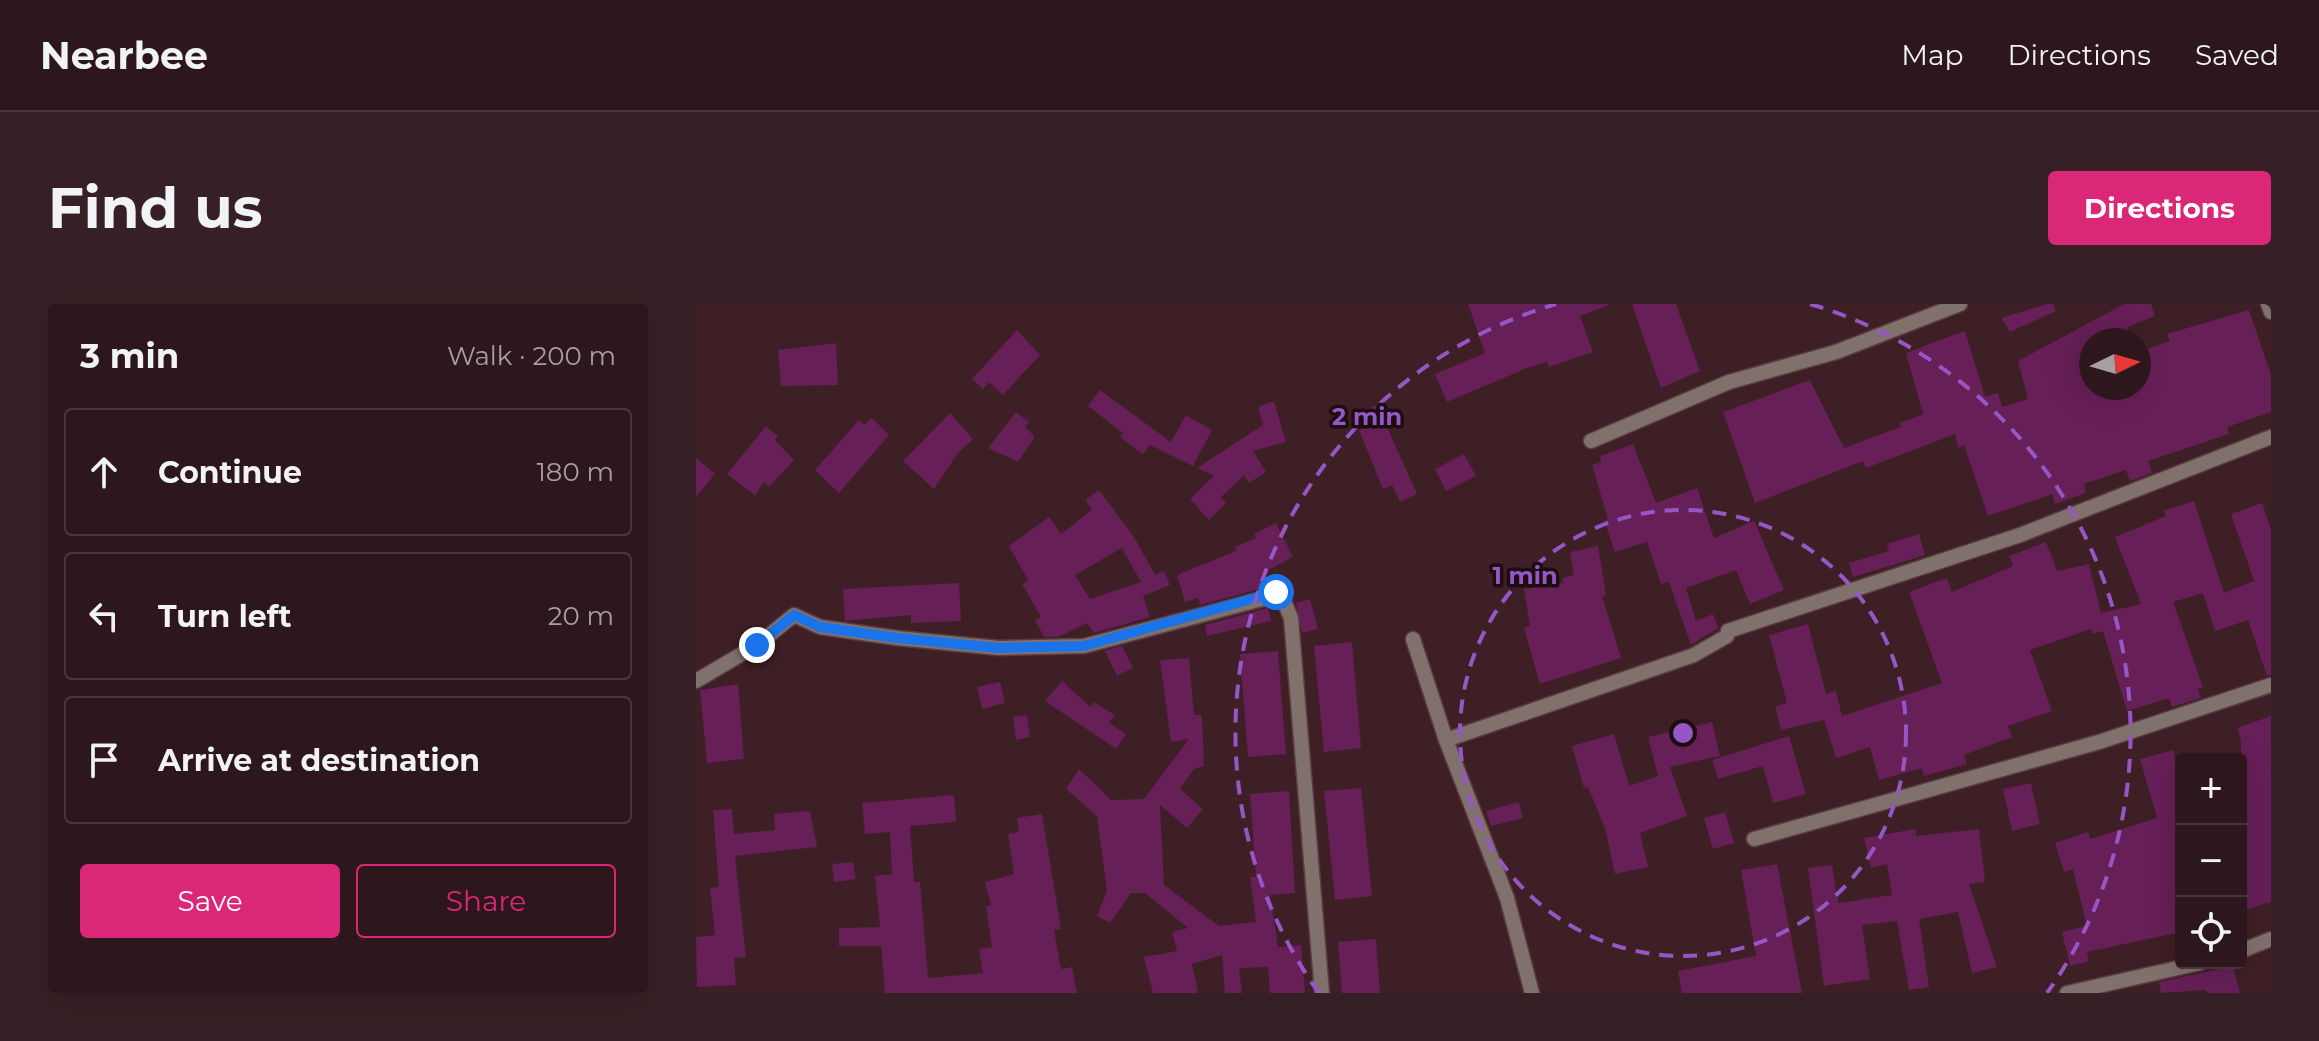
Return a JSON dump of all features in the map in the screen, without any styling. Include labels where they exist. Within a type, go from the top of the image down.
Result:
[{"type":"street","points":[[1591,441],[1729,382],[1836,352],[1960,304]]},
{"type":"street","points":[[2268,304],[2271,312]]},
{"type":"street","points":[[1446,740],[1694,655],[1727,636],[1728,631],[2020,535],[2271,437]]},
{"type":"street","points":[[696,681],[757,645],[794,615],[820,627],[897,638],[999,648],[1084,646],[1281,594],[1291,618],[1322,993]]},
{"type":"street","points":[[1413,639],[1446,740],[1507,898],[1532,993]]},
{"type":"street","points":[[1754,839],[2099,742],[2271,685]]},
{"type":"street","points":[[2247,949],[2271,939]]},
{"type":"street","points":[[2067,993],[2175,969]]},
{"type":"building","points":[[1468,304],[1609,305],[1580,316],[1593,352],[1549,367],[1547,362],[1527,368],[1447,402],[1435,374],[1485,353]]},
{"type":"building","points":[[1632,304],[1676,304],[1700,371],[1661,388]]},
{"type":"building","points":[[2053,304],[2056,311],[2010,332],[2001,318]]},
{"type":"building","points":[[2124,304],[2151,304],[2155,316],[2127,328],[2079,328]]},
{"type":"building","points":[[2249,310],[2271,375],[2271,412],[2227,427],[2229,434],[2148,461],[2152,473],[2130,481],[2126,470],[2084,484],[2086,493],[2055,504],[2052,494],[1988,516],[1964,445],[1958,448],[1955,434],[1866,468],[1863,461],[1755,503],[1723,412],[1810,380],[1844,448],[1901,427],[1900,423],[1923,414],[1906,353],[1965,331],[1985,397],[1998,393],[2002,407],[2028,399],[2018,361],[2079,328],[2079,400],[2151,400],[2151,348],[2170,341],[2167,334]]},
{"type":"building","points":[[1017,330],[1040,355],[1003,395],[989,382],[983,389],[972,379]]},
{"type":"building","points":[[836,343],[838,385],[781,386],[778,350]]},
{"type":"building","points":[[1100,390],[1171,442],[1186,415],[1212,430],[1193,466],[1150,445],[1143,454],[1120,437],[1123,433],[1088,406]]},
{"type":"building","points":[[1274,401],[1286,442],[1253,451],[1266,472],[1249,483],[1244,475],[1221,497],[1226,503],[1209,520],[1190,499],[1214,476],[1197,468],[1263,425],[1258,407]]},
{"type":"building","points":[[1377,405],[1417,494],[1400,502],[1392,485],[1383,489],[1359,430],[1366,428],[1359,413]]},
{"type":"building","points":[[1016,412],[1029,422],[1025,427],[1035,437],[1018,462],[988,448]]},
{"type":"building","points":[[950,413],[973,439],[958,453],[934,489],[903,461]]},
{"type":"building","points":[[872,418],[889,435],[839,493],[815,470],[859,420],[864,425]]},
{"type":"building","points":[[766,426],[778,436],[775,440],[794,460],[769,487],[764,482],[755,495],[727,474]]},
{"type":"building","points":[[1633,444],[1656,503],[1697,488],[1714,538],[1754,521],[1784,590],[1750,604],[1736,570],[1686,588],[1696,621],[1713,614],[1718,628],[1691,645],[1669,582],[1661,584],[1647,542],[1615,552],[1604,520],[1608,519],[1592,465],[1601,462],[1600,456]]},
{"type":"building","points":[[1464,454],[1476,476],[1446,491],[1435,469]]},
{"type":"building","points":[[696,458],[715,474],[696,497]]},
{"type":"building","points":[[1099,490],[1134,537],[1155,575],[1164,571],[1170,585],[1143,596],[1150,617],[1094,633],[1087,623],[1058,637],[1044,637],[1035,620],[1041,617],[1022,584],[1028,580],[1009,546],[1049,517],[1061,534],[1092,510],[1085,500]],"holes":[[[1122,548],[1141,582],[1090,599],[1075,575]]]},
{"type":"building","points":[[2194,501],[2224,593],[2254,581],[2231,514],[2262,503],[2271,530],[2271,675],[2267,676],[2248,620],[2215,631],[2203,593],[2173,602],[2203,687],[2198,689],[2201,698],[2172,707],[2169,698],[2127,711],[2103,631],[2092,634],[2091,629],[2030,650],[2052,711],[2008,726],[2012,737],[1964,755],[1967,764],[1924,776],[1922,768],[1879,780],[1870,747],[1836,758],[1824,720],[1781,730],[1775,706],[1787,703],[1769,635],[1808,624],[1826,694],[1836,691],[1842,716],[1942,683],[1909,592],[1947,578],[1952,592],[2013,566],[2009,556],[2046,542],[2057,571],[2089,564],[2101,613],[2141,604],[2115,537],[2166,516],[2164,511]]},
{"type":"building","points":[[1276,523],[1293,557],[1264,572],[1261,576],[1263,588],[1200,605],[1198,598],[1185,602],[1177,575],[1236,551],[1235,547],[1256,538],[1254,534]]},
{"type":"building","points":[[1919,534],[1925,555],[1853,577],[1849,563],[1889,551],[1887,544]]},
{"type":"building","points":[[1598,546],[1606,595],[1602,596],[1621,658],[1540,684],[1524,628],[1530,626],[1524,589],[1563,583],[1562,578],[1574,575],[1570,552]]},
{"type":"building","points":[[959,583],[961,621],[911,623],[911,615],[845,621],[843,589]]},
{"type":"building","points":[[1310,599],[1318,629],[1302,633],[1296,603]]},
{"type":"building","points":[[1268,608],[1271,621],[1207,636],[1205,625]]},
{"type":"building","points":[[1352,642],[1361,748],[1324,752],[1314,646]]},
{"type":"building","points":[[1122,646],[1133,668],[1117,676],[1105,651]]},
{"type":"building","points":[[1278,651],[1286,754],[1248,757],[1240,654]]},
{"type":"building","points":[[1189,658],[1194,715],[1202,715],[1204,766],[1194,769],[1180,789],[1203,809],[1187,828],[1160,805],[1164,885],[1219,926],[1256,922],[1250,877],[1256,877],[1250,794],[1289,791],[1295,893],[1270,895],[1278,947],[1301,945],[1305,993],[1270,993],[1268,967],[1239,968],[1242,993],[1225,993],[1222,955],[1192,964],[1198,993],[1153,993],[1144,957],[1177,951],[1172,932],[1188,928],[1145,893],[1131,893],[1110,923],[1097,916],[1107,891],[1097,816],[1066,789],[1079,769],[1111,800],[1144,799],[1189,739],[1171,742],[1160,660]]},
{"type":"building","points":[[1062,681],[1090,707],[1094,702],[1115,715],[1109,723],[1126,734],[1116,749],[1045,701]]},
{"type":"building","points":[[1000,682],[1005,703],[982,709],[977,687]]},
{"type":"building","points":[[738,684],[744,759],[707,763],[700,690]]},
{"type":"building","points":[[1027,715],[1030,737],[1016,740],[1013,717]]},
{"type":"building","points":[[2271,716],[2271,902],[2247,909],[2247,753],[2241,753],[2237,728]]},
{"type":"building","points":[[1712,722],[1720,756],[1670,767],[1687,816],[1640,833],[1648,867],[1615,874],[1605,828],[1588,787],[1584,788],[1572,746],[1614,734],[1629,786],[1658,776],[1648,737]]},
{"type":"building","points":[[1789,736],[1806,794],[1773,803],[1763,766],[1718,779],[1712,760]]},
{"type":"building","points":[[2173,750],[2175,757],[2175,933],[2087,952],[2089,961],[2070,966],[2062,932],[2087,926],[2073,869],[2064,872],[2055,843],[2088,832],[2090,839],[2157,818],[2140,759]]},
{"type":"building","points":[[2031,783],[2040,824],[2012,831],[2003,789]]},
{"type":"building","points":[[1361,788],[1372,896],[1335,900],[1324,791]]},
{"type":"building","points":[[954,795],[956,822],[910,826],[914,882],[920,882],[928,978],[983,973],[979,949],[992,947],[986,906],[991,906],[985,882],[1014,874],[1008,834],[1019,832],[1017,818],[1042,814],[1061,929],[1054,930],[1061,969],[1072,967],[1077,993],[885,993],[881,946],[839,946],[839,928],[880,927],[875,876],[892,874],[890,832],[865,834],[862,803]]},
{"type":"building","points":[[1519,802],[1523,818],[1491,826],[1486,811]]},
{"type":"building","points":[[732,809],[734,834],[775,830],[774,814],[810,811],[817,847],[735,856],[746,957],[734,958],[736,985],[697,987],[696,937],[715,935],[710,888],[719,887],[713,810]]},
{"type":"building","points":[[1725,812],[1734,843],[1713,849],[1704,818]]},
{"type":"building","points":[[1915,829],[1916,836],[1979,829],[1985,882],[1969,884],[1997,967],[1972,973],[1958,912],[1919,919],[1929,987],[1909,990],[1897,921],[1862,925],[1870,979],[1824,986],[1808,868],[1832,865],[1838,903],[1892,895],[1887,864],[1871,868],[1864,838]]},
{"type":"building","points":[[853,862],[856,879],[834,882],[832,864]]},
{"type":"building","points":[[1777,864],[1802,993],[1682,993],[1678,971],[1756,956],[1741,870]]},
{"type":"building","points":[[1376,939],[1380,993],[1342,993],[1338,942]]},
{"type":"building","points":[[2219,969],[2234,969],[2240,993],[2207,993],[2206,990],[2161,993],[2159,982]]},
{"type":"route","points":[[757,645],[785,619],[794,615],[802,616],[820,627],[897,638],[999,648],[1084,646],[1276,592]]}]
